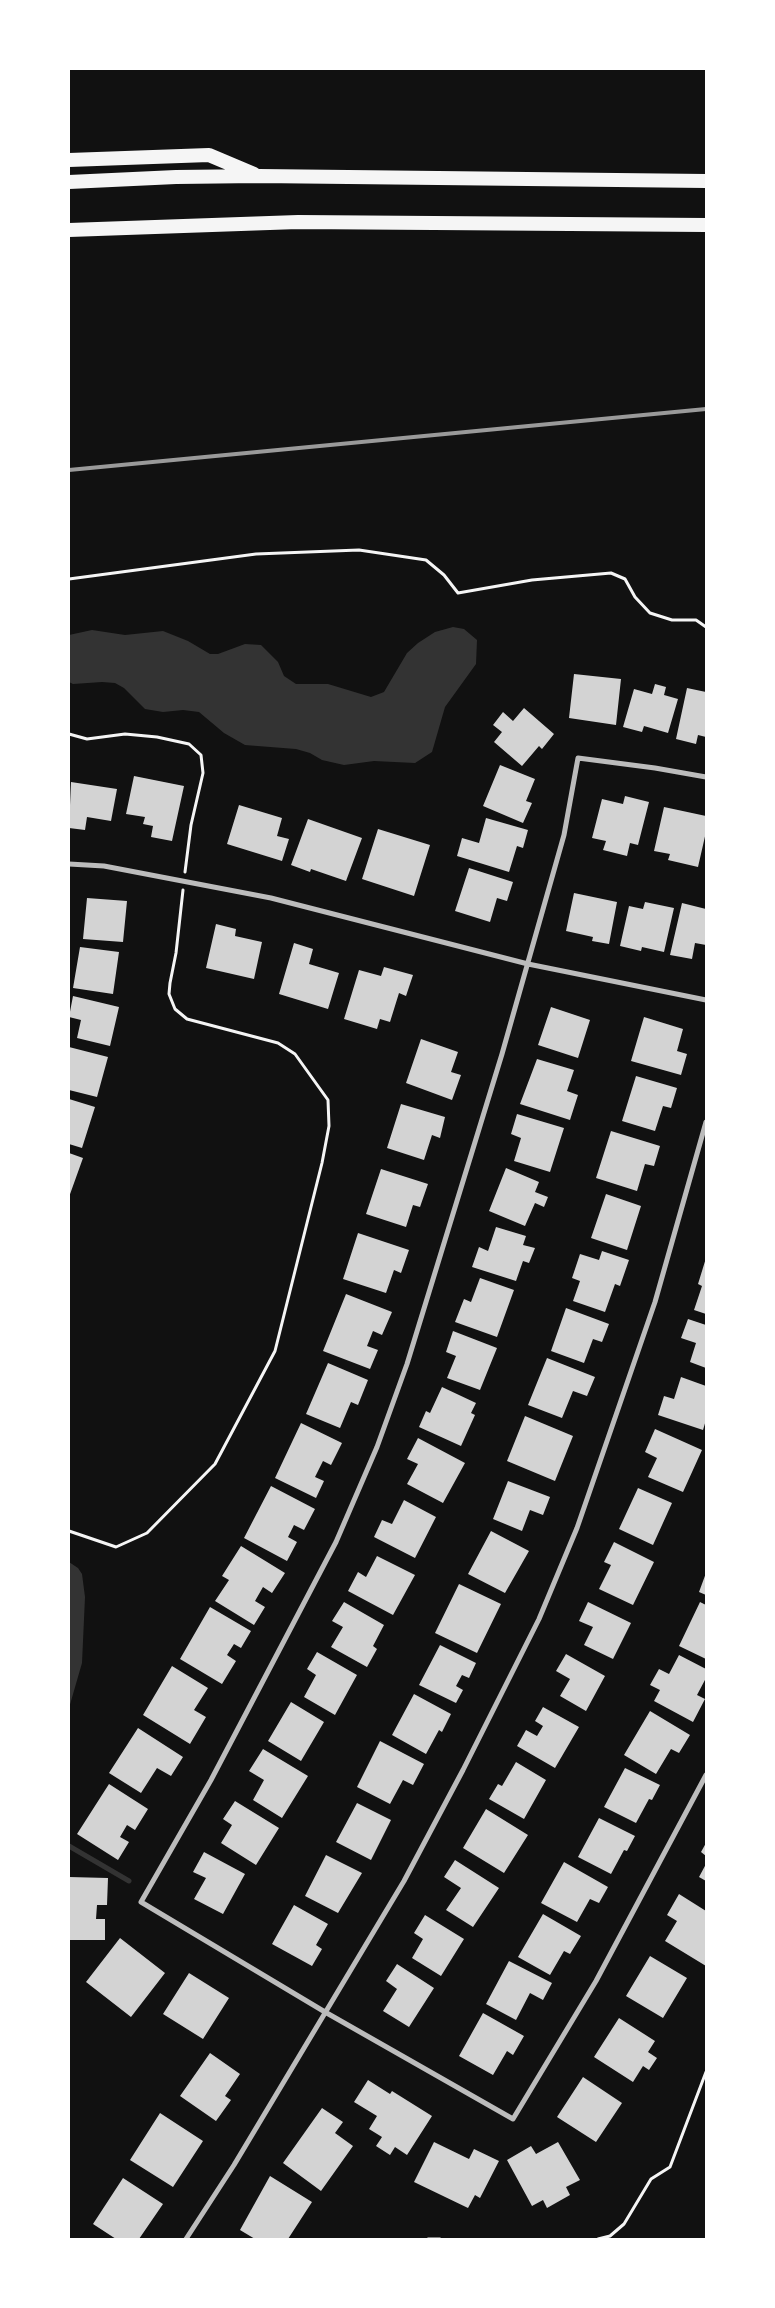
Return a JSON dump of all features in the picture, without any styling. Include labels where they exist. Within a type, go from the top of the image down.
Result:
[{"type":"highway","points":[[69,160],[209,155],[259,176]]},
{"type":"highway","points":[[69,182],[176,177],[259,176],[706,181]]},
{"type":"highway","points":[[69,230],[298,222],[706,225]]},
{"type":"street","points":[[706,777],[578,758],[564,835],[528,964],[408,1364],[377,1447],[336,1542],[211,1780],[141,1902],[325,2012],[513,2119],[596,1981],[706,1775]]},
{"type":"street","points":[[69,864],[104,866],[271,898],[528,964],[706,1000]]},
{"type":"street","points":[[186,2239],[234,2165],[404,1881],[463,1770],[539,1619],[577,1528],[655,1302],[706,1122]]},
{"type":"path","points":[[69,579],[256,554],[359,550],[426,560],[444,575],[458,593],[532,580],[611,573],[625,579],[635,597],[650,613],[672,620],[696,620],[706,627]]},
{"type":"path","points":[[69,734],[87,739],[125,734],[157,737],[189,744],[201,755],[203,773],[191,825],[176,953],[170,983],[169,994],[174,1010],[187,1019],[278,1043],[296,1054],[328,1100],[329,1126],[322,1163],[275,1351],[215,1464],[147,1532],[116,1547],[69,1531]]},
{"type":"path","points":[[598,2239],[610,2236],[624,2224],[651,2179],[670,2167],[706,2072]]},
{"type":"path","points":[[428,2239],[440,2239]]},
{"type":"shaded area","points":[[453,627],[464,629],[477,640],[476,664],[445,707],[432,752],[415,763],[374,761],[344,765],[322,760],[310,753],[296,749],[245,745],[224,733],[199,712],[183,710],[163,712],[145,709],[124,688],[115,683],[73,684],[69,682],[69,635],[92,630],[125,635],[163,631],[188,641],[210,654],[218,654],[245,644],[261,645],[278,662],[284,676],[296,684],[328,684],[371,697],[384,692],[407,653],[418,643],[435,632]]},
{"type":"shaded area","points":[[69,1562],[78,1568],[82,1574],[85,1597],[82,1663],[69,1708]]},
{"type":"building","points":[[574,674],[621,679],[616,725],[569,718]]},
{"type":"building","points":[[655,684],[666,687],[664,695],[678,699],[668,733],[644,726],[642,732],[623,727],[634,689],[652,694]]},
{"type":"building","points":[[687,688],[706,692],[706,737],[698,735],[696,744],[676,739]]},
{"type":"building","points":[[524,708],[554,734],[542,749],[539,746],[522,766],[494,742],[502,732],[493,725],[503,712],[513,721]]},
{"type":"building","points":[[500,765],[535,779],[526,801],[532,803],[523,823],[483,806]]},
{"type":"building","points":[[134,776],[184,786],[172,841],[151,837],[153,826],[143,824],[145,817],[126,814]]},
{"type":"building","points":[[71,782],[117,789],[111,821],[87,817],[85,830],[69,828]]},
{"type":"building","points":[[625,796],[649,802],[638,845],[630,843],[627,856],[603,850],[606,841],[592,838],[602,799],[623,804]]},
{"type":"building","points":[[239,805],[282,818],[277,836],[289,839],[282,861],[227,844]]},
{"type":"building","points":[[664,807],[706,816],[706,832],[698,867],[668,860],[670,854],[654,851]]},
{"type":"building","points":[[486,818],[528,830],[523,848],[517,846],[509,872],[457,856],[462,838],[479,843]]},
{"type":"building","points":[[308,819],[362,838],[346,881],[311,869],[310,872],[291,865]]},
{"type":"building","points":[[378,829],[430,845],[414,896],[362,879]]},
{"type":"building","points":[[469,868],[513,882],[507,901],[497,898],[490,922],[455,911]]},
{"type":"building","points":[[574,893],[617,902],[609,944],[592,941],[593,937],[566,931]]},
{"type":"building","points":[[87,898],[127,901],[123,942],[83,939]]},
{"type":"building","points":[[645,902],[674,908],[664,952],[642,947],[641,951],[620,946],[629,906],[643,909]]},
{"type":"building","points":[[682,903],[706,909],[706,945],[695,943],[692,959],[670,955]]},
{"type":"building","points":[[216,924],[236,929],[235,936],[262,942],[254,979],[206,968]]},
{"type":"building","points":[[294,943],[313,949],[309,964],[339,973],[328,1009],[279,994]]},
{"type":"building","points":[[80,947],[119,952],[113,994],[73,988]]},
{"type":"building","points":[[384,967],[413,975],[406,996],[399,993],[390,1022],[380,1019],[377,1029],[344,1019],[359,970],[381,976]]},
{"type":"building","points":[[73,996],[119,1007],[110,1046],[77,1038],[81,1020],[69,1017]]},
{"type":"building","points":[[551,1007],[590,1020],[578,1058],[538,1045]]},
{"type":"building","points":[[644,1017],[683,1029],[677,1051],[687,1054],[681,1075],[631,1061]]},
{"type":"building","points":[[421,1039],[458,1052],[451,1072],[461,1075],[452,1100],[406,1083]]},
{"type":"building","points":[[69,1047],[108,1057],[97,1097],[69,1090]]},
{"type":"building","points":[[537,1059],[574,1070],[567,1091],[578,1095],[570,1120],[520,1104]]},
{"type":"building","points":[[636,1076],[677,1088],[671,1108],[663,1106],[655,1131],[622,1121]]},
{"type":"building","points":[[69,1099],[95,1107],[82,1148],[69,1144]]},
{"type":"building","points":[[401,1104],[445,1117],[440,1138],[432,1135],[424,1160],[387,1148]]},
{"type":"building","points":[[517,1114],[564,1128],[550,1172],[514,1161],[521,1138],[511,1134]]},
{"type":"building","points":[[611,1131],[660,1146],[654,1166],[645,1164],[637,1191],[596,1178]]},
{"type":"building","points":[[69,1153],[83,1158],[69,1197]]},
{"type":"building","points":[[506,1168],[539,1182],[535,1192],[548,1197],[544,1207],[535,1203],[525,1226],[489,1211]]},
{"type":"building","points":[[381,1169],[428,1184],[420,1207],[413,1205],[406,1227],[366,1214]]},
{"type":"building","points":[[606,1194],[641,1206],[627,1250],[591,1238]]},
{"type":"building","points":[[496,1227],[526,1236],[523,1245],[535,1248],[529,1263],[523,1261],[516,1281],[472,1267],[479,1247],[488,1251]]},
{"type":"building","points":[[358,1233],[409,1250],[401,1273],[394,1270],[386,1293],[343,1279]]},
{"type":"building","points":[[602,1251],[629,1260],[620,1286],[615,1284],[605,1312],[573,1301],[580,1281],[572,1278],[580,1254],[599,1260]]},
{"type":"building","points":[[706,1258],[706,1314],[694,1310],[702,1286],[698,1284]]},
{"type":"building","points":[[480,1278],[514,1290],[497,1337],[455,1322],[464,1299],[471,1302]]},
{"type":"building","points":[[346,1294],[392,1312],[382,1335],[373,1331],[367,1346],[378,1350],[370,1369],[323,1351]]},
{"type":"building","points":[[566,1308],[609,1324],[602,1342],[593,1339],[584,1363],[551,1351]]},
{"type":"building","points":[[688,1319],[706,1325],[706,1368],[690,1362],[696,1343],[681,1338]]},
{"type":"building","points":[[453,1331],[497,1348],[480,1390],[447,1378],[456,1356],[446,1352]]},
{"type":"building","points":[[547,1358],[595,1377],[587,1396],[573,1391],[562,1418],[528,1405]]},
{"type":"building","points":[[328,1363],[368,1380],[358,1405],[351,1402],[340,1428],[306,1414]]},
{"type":"building","points":[[681,1377],[706,1386],[706,1420],[703,1430],[658,1415],[664,1396],[674,1399]]},
{"type":"building","points":[[442,1387],[476,1403],[471,1413],[475,1415],[461,1446],[419,1427],[426,1411],[430,1413]]},
{"type":"building","points":[[525,1416],[573,1436],[555,1481],[507,1461]]},
{"type":"building","points":[[301,1423],[342,1443],[331,1465],[323,1461],[315,1477],[324,1481],[316,1498],[275,1478]]},
{"type":"building","points":[[655,1429],[702,1450],[683,1492],[648,1477],[657,1458],[645,1452]]},
{"type":"building","points":[[418,1438],[465,1463],[443,1503],[407,1484],[418,1464],[407,1459]]},
{"type":"building","points":[[508,1481],[550,1497],[543,1515],[530,1510],[522,1531],[493,1519]]},
{"type":"building","points":[[271,1486],[315,1509],[304,1530],[294,1525],[288,1537],[297,1542],[287,1561],[244,1538]]},
{"type":"building","points":[[638,1488],[672,1503],[653,1545],[619,1529]]},
{"type":"building","points":[[404,1500],[436,1517],[415,1558],[374,1537],[382,1520],[392,1524]]},
{"type":"building","points":[[491,1531],[529,1551],[505,1593],[468,1574]]},
{"type":"building","points":[[614,1542],[654,1562],[633,1605],[599,1589],[611,1565],[604,1562]]},
{"type":"building","points":[[241,1546],[285,1573],[272,1593],[263,1587],[255,1601],[265,1607],[254,1625],[215,1601],[229,1580],[222,1576]]},
{"type":"building","points":[[377,1556],[415,1575],[393,1615],[348,1591],[358,1572],[366,1577]]},
{"type":"building","points":[[706,1573],[706,1595],[699,1592]]},
{"type":"building","points":[[459,1584],[501,1604],[477,1653],[435,1633]]},
{"type":"building","points":[[344,1602],[384,1625],[373,1646],[377,1649],[367,1667],[331,1647],[343,1627],[332,1621]]},
{"type":"building","points":[[588,1602],[631,1623],[613,1659],[584,1645],[593,1627],[579,1621]]},
{"type":"building","points":[[700,1602],[706,1605],[706,1659],[679,1646]]},
{"type":"building","points":[[210,1607],[251,1631],[241,1648],[234,1644],[227,1655],[236,1661],[222,1684],[180,1659]]},
{"type":"building","points":[[440,1645],[476,1663],[469,1678],[462,1675],[456,1686],[463,1690],[456,1703],[419,1685]]},
{"type":"building","points":[[317,1652],[357,1675],[335,1715],[304,1697],[316,1675],[307,1669]]},
{"type":"building","points":[[566,1654],[605,1676],[586,1711],[560,1696],[570,1679],[556,1671]]},
{"type":"building","points":[[679,1655],[706,1669],[706,1678],[697,1695],[705,1699],[693,1722],[654,1701],[660,1690],[650,1685],[659,1669],[669,1674]]},
{"type":"building","points":[[172,1666],[208,1688],[194,1710],[206,1717],[190,1744],[143,1715]]},
{"type":"building","points":[[414,1694],[451,1714],[442,1732],[439,1730],[426,1754],[392,1735]]},
{"type":"building","points":[[291,1702],[324,1722],[301,1761],[268,1741]]},
{"type":"building","points":[[543,1707],[579,1727],[555,1768],[517,1746],[526,1730],[537,1736],[543,1726],[535,1721]]},
{"type":"building","points":[[650,1711],[690,1735],[679,1753],[671,1749],[656,1774],[624,1755]]},
{"type":"building","points":[[138,1728],[183,1757],[171,1776],[157,1768],[141,1793],[109,1773]]},
{"type":"building","points":[[380,1741],[424,1764],[413,1785],[403,1780],[390,1804],[357,1787]]},
{"type":"building","points":[[263,1749],[308,1776],[282,1818],[253,1800],[264,1780],[249,1771]]},
{"type":"building","points":[[516,1762],[546,1780],[524,1819],[489,1799],[498,1784],[502,1786]]},
{"type":"building","points":[[625,1768],[660,1785],[652,1800],[649,1799],[636,1823],[604,1807]]},
{"type":"building","points":[[109,1784],[148,1809],[135,1830],[127,1825],[120,1837],[129,1842],[118,1860],[77,1834]]},
{"type":"building","points":[[235,1801],[279,1828],[256,1865],[221,1843],[232,1825],[223,1819]]},
{"type":"building","points":[[357,1803],[391,1820],[371,1860],[336,1842]]},
{"type":"building","points":[[486,1809],[528,1835],[504,1873],[463,1848]]},
{"type":"building","points":[[599,1818],[635,1836],[627,1851],[624,1850],[611,1874],[578,1857]]},
{"type":"building","points":[[706,1843],[706,1856],[701,1852]]},
{"type":"building","points":[[204,1852],[245,1874],[223,1914],[194,1899],[206,1878],[193,1872]]},
{"type":"building","points":[[326,1855],[362,1873],[338,1913],[305,1896]]},
{"type":"building","points":[[455,1860],[499,1888],[473,1927],[446,1910],[461,1888],[444,1877]]},
{"type":"building","points":[[564,1862],[608,1887],[599,1903],[590,1899],[577,1922],[541,1903]]},
{"type":"building","points":[[706,1864],[706,1881],[699,1877]]},
{"type":"building","points":[[69,1877],[108,1878],[107,1905],[97,1905],[96,1919],[105,1919],[105,1940],[69,1940]]},
{"type":"building","points":[[679,1894],[706,1911],[706,1966],[665,1941],[677,1921],[667,1915]]},
{"type":"building","points":[[294,1905],[328,1924],[316,1945],[322,1949],[312,1966],[272,1944]]},
{"type":"building","points":[[543,1914],[581,1936],[570,1954],[564,1951],[550,1975],[518,1957]]},
{"type":"building","points":[[425,1915],[464,1939],[441,1976],[412,1958],[423,1939],[414,1933]]},
{"type":"building","points":[[120,1938],[165,1973],[131,2017],[86,1982]]},
{"type":"building","points":[[650,1956],[687,1978],[663,2018],[626,1996]]},
{"type":"building","points":[[509,1961],[552,1983],[543,2000],[530,1993],[516,2020],[486,2004]]},
{"type":"building","points":[[397,1964],[434,1988],[409,2027],[383,2011],[397,1989],[386,1981]]},
{"type":"building","points":[[189,1973],[229,1998],[203,2039],[163,2014]]},
{"type":"building","points":[[483,2013],[524,2036],[513,2055],[507,2051],[493,2075],[459,2056]]},
{"type":"building","points":[[619,2018],[655,2041],[648,2052],[657,2058],[649,2070],[643,2066],[633,2082],[594,2057]]},
{"type":"building","points":[[210,2053],[240,2074],[225,2096],[231,2100],[216,2121],[180,2096]]},
{"type":"building","points":[[583,2077],[622,2103],[596,2142],[557,2117]]},
{"type":"building","points":[[368,2080],[390,2094],[392,2091],[432,2116],[407,2155],[395,2147],[390,2155],[376,2146],[382,2137],[369,2129],[377,2116],[354,2102]]},
{"type":"building","points":[[322,2108],[343,2122],[335,2133],[353,2146],[321,2191],[283,2163]]},
{"type":"building","points":[[160,2113],[203,2141],[173,2187],[130,2160]]},
{"type":"building","points":[[434,2142],[469,2159],[474,2149],[499,2161],[480,2198],[475,2195],[468,2208],[414,2182]]},
{"type":"building","points":[[558,2142],[580,2180],[566,2187],[570,2195],[547,2208],[543,2200],[532,2206],[507,2160],[531,2146],[536,2154]]},
{"type":"building","points":[[270,2176],[312,2202],[288,2239],[255,2239],[240,2230]]},
{"type":"building","points":[[123,2178],[163,2204],[139,2239],[116,2239],[93,2224]]},
{"type":"waterway","points":[[69,1846],[129,1881]]},
{"type":"railway","points":[[69,470],[706,409]]}]
